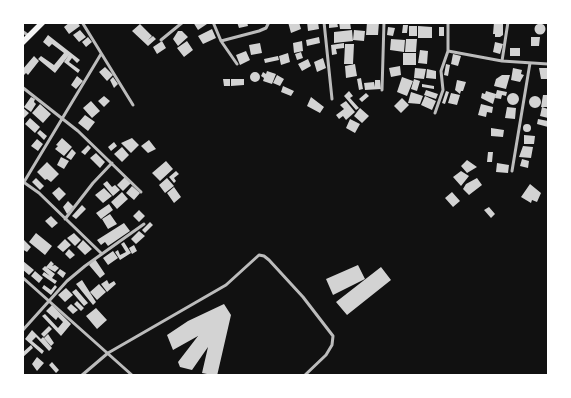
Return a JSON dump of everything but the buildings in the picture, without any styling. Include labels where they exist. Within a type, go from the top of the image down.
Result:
[{"type":"highway","points":[[22,43],[43,22]]},
{"type":"street","points":[[82,22],[133,105]]},
{"type":"street","points":[[160,40],[183,22]]},
{"type":"street","points":[[213,22],[220,41],[237,64]]},
{"type":"street","points":[[220,41],[259,31],[266,28],[268,22]]},
{"type":"street","points":[[324,22],[332,98]]},
{"type":"street","points":[[382,90],[384,22]]},
{"type":"street","points":[[435,113],[443,90],[441,71],[448,51],[448,22]]},
{"type":"street","points":[[502,61],[508,22]]},
{"type":"street","points":[[22,31],[28,36]]},
{"type":"street","points":[[448,51],[502,61],[548,64]]},
{"type":"street","points":[[101,54],[63,119],[23,181],[102,254]]},
{"type":"street","points":[[512,171],[530,63]]},
{"type":"street","points":[[22,87],[63,119],[141,192]]},
{"type":"street","points":[[65,219],[93,182],[112,163]]},
{"type":"street","points":[[22,331],[68,281],[144,224]]},
{"type":"street","points":[[81,376],[108,353],[226,284],[259,255],[264,256],[302,297],[333,336],[332,345],[326,355],[304,376]]},
{"type":"street","points":[[22,277],[133,376]]}]
